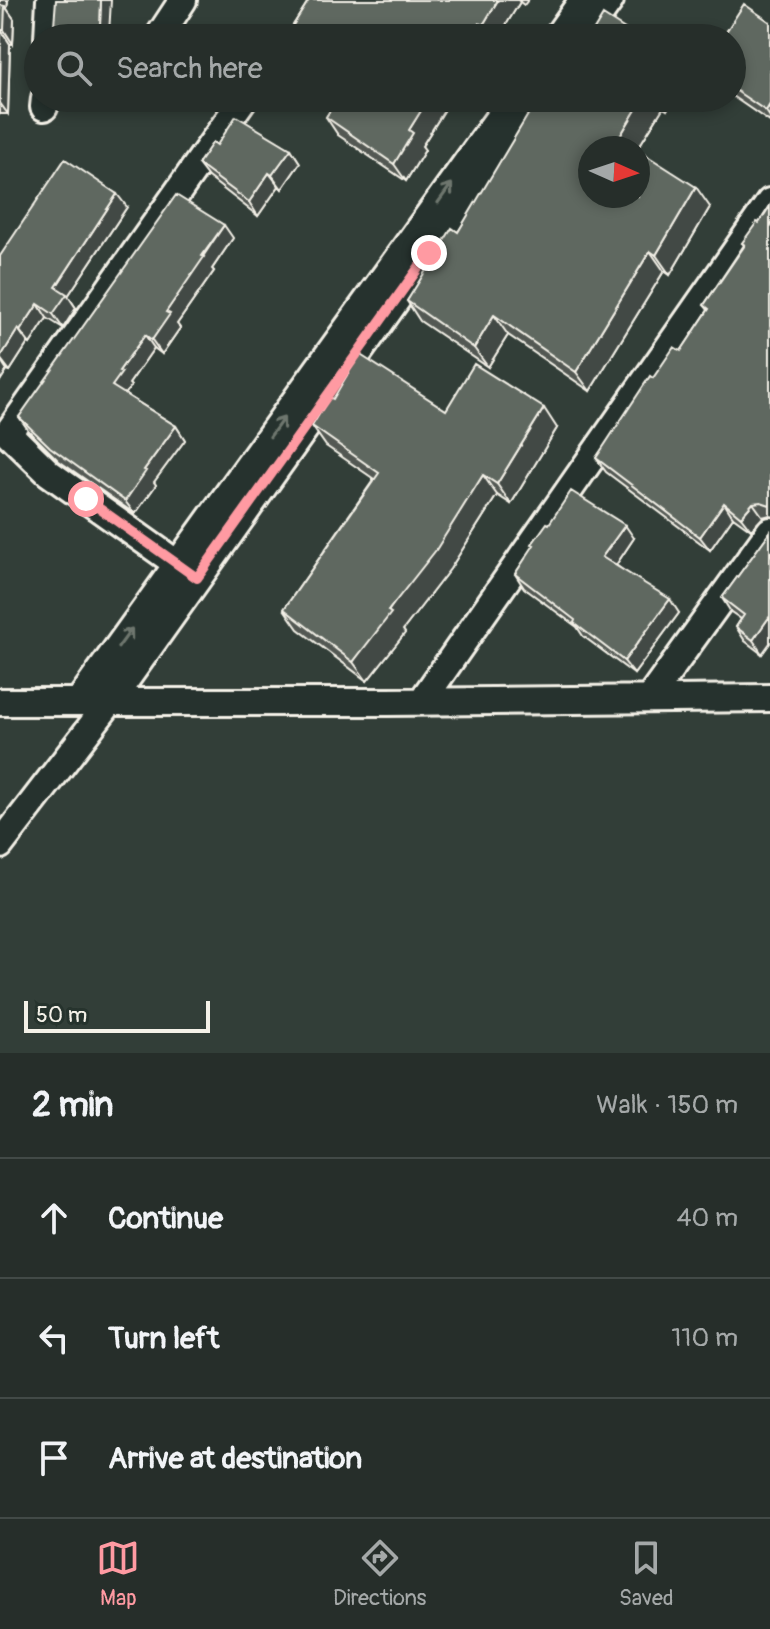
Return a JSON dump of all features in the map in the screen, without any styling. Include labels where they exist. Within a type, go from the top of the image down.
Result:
[{"type":"street","points":[[49,24],[50,0]]},
{"type":"street","points":[[167,24],[183,0]]},
{"type":"street","points":[[566,24],[583,0]]},
{"type":"street","points":[[593,24],[610,0]]},
{"type":"street","points":[[188,572],[49,473],[8,433],[234,112]]},
{"type":"street","points":[[0,845],[110,702],[188,572],[503,112]]},
{"type":"street","points":[[79,701],[188,572],[530,112]]},
{"type":"street","points":[[422,701],[770,202]]},
{"type":"street","points":[[649,699],[770,531]]},
{"type":"street","points":[[0,702],[770,698]]},
{"type":"building","points":[[56,0],[101,0],[100,24],[54,24]]},
{"type":"building","points":[[309,0],[498,0],[484,24],[294,24]]},
{"type":"building","points":[[744,4],[770,22],[770,104],[766,111],[746,97],[746,24],[731,24]]},
{"type":"building","points":[[0,5],[5,6],[0,48]]},
{"type":"building","points":[[603,15],[617,24],[598,24]]},
{"type":"building","points":[[329,112],[420,112],[409,130],[413,133],[394,164],[326,117]]},
{"type":"building","points":[[530,112],[635,112],[620,136],[578,136],[578,208],[650,208],[650,158],[696,187],[656,255],[650,251],[576,372],[494,315],[474,348],[407,301],[452,228],[458,232]]},
{"type":"building","points":[[236,116],[291,149],[249,202],[198,164],[213,142],[217,145]]},
{"type":"building","points":[[65,159],[117,194],[56,287],[67,294],[53,314],[38,304],[0,358],[0,256]]},
{"type":"building","points":[[176,195],[224,225],[166,312],[170,314],[152,340],[145,335],[112,386],[176,426],[125,501],[50,447],[19,417]]},
{"type":"building","points":[[770,206],[770,505],[753,503],[741,517],[724,503],[700,537],[596,458],[650,376],[653,378],[674,347],[681,351],[709,309],[704,305],[745,245],[742,243]]},
{"type":"building","points":[[359,354],[446,410],[474,364],[544,408],[497,484],[483,475],[436,550],[353,662],[284,609],[379,473],[312,426],[329,397],[333,399]]},
{"type":"building","points":[[571,491],[625,525],[602,557],[670,599],[624,661],[515,574],[532,544]]},
{"type":"building","points":[[770,532],[770,616],[753,640],[736,627],[744,615],[722,598]]},
{"type":"route","points":[[86,499],[197,578],[429,253]]}]
